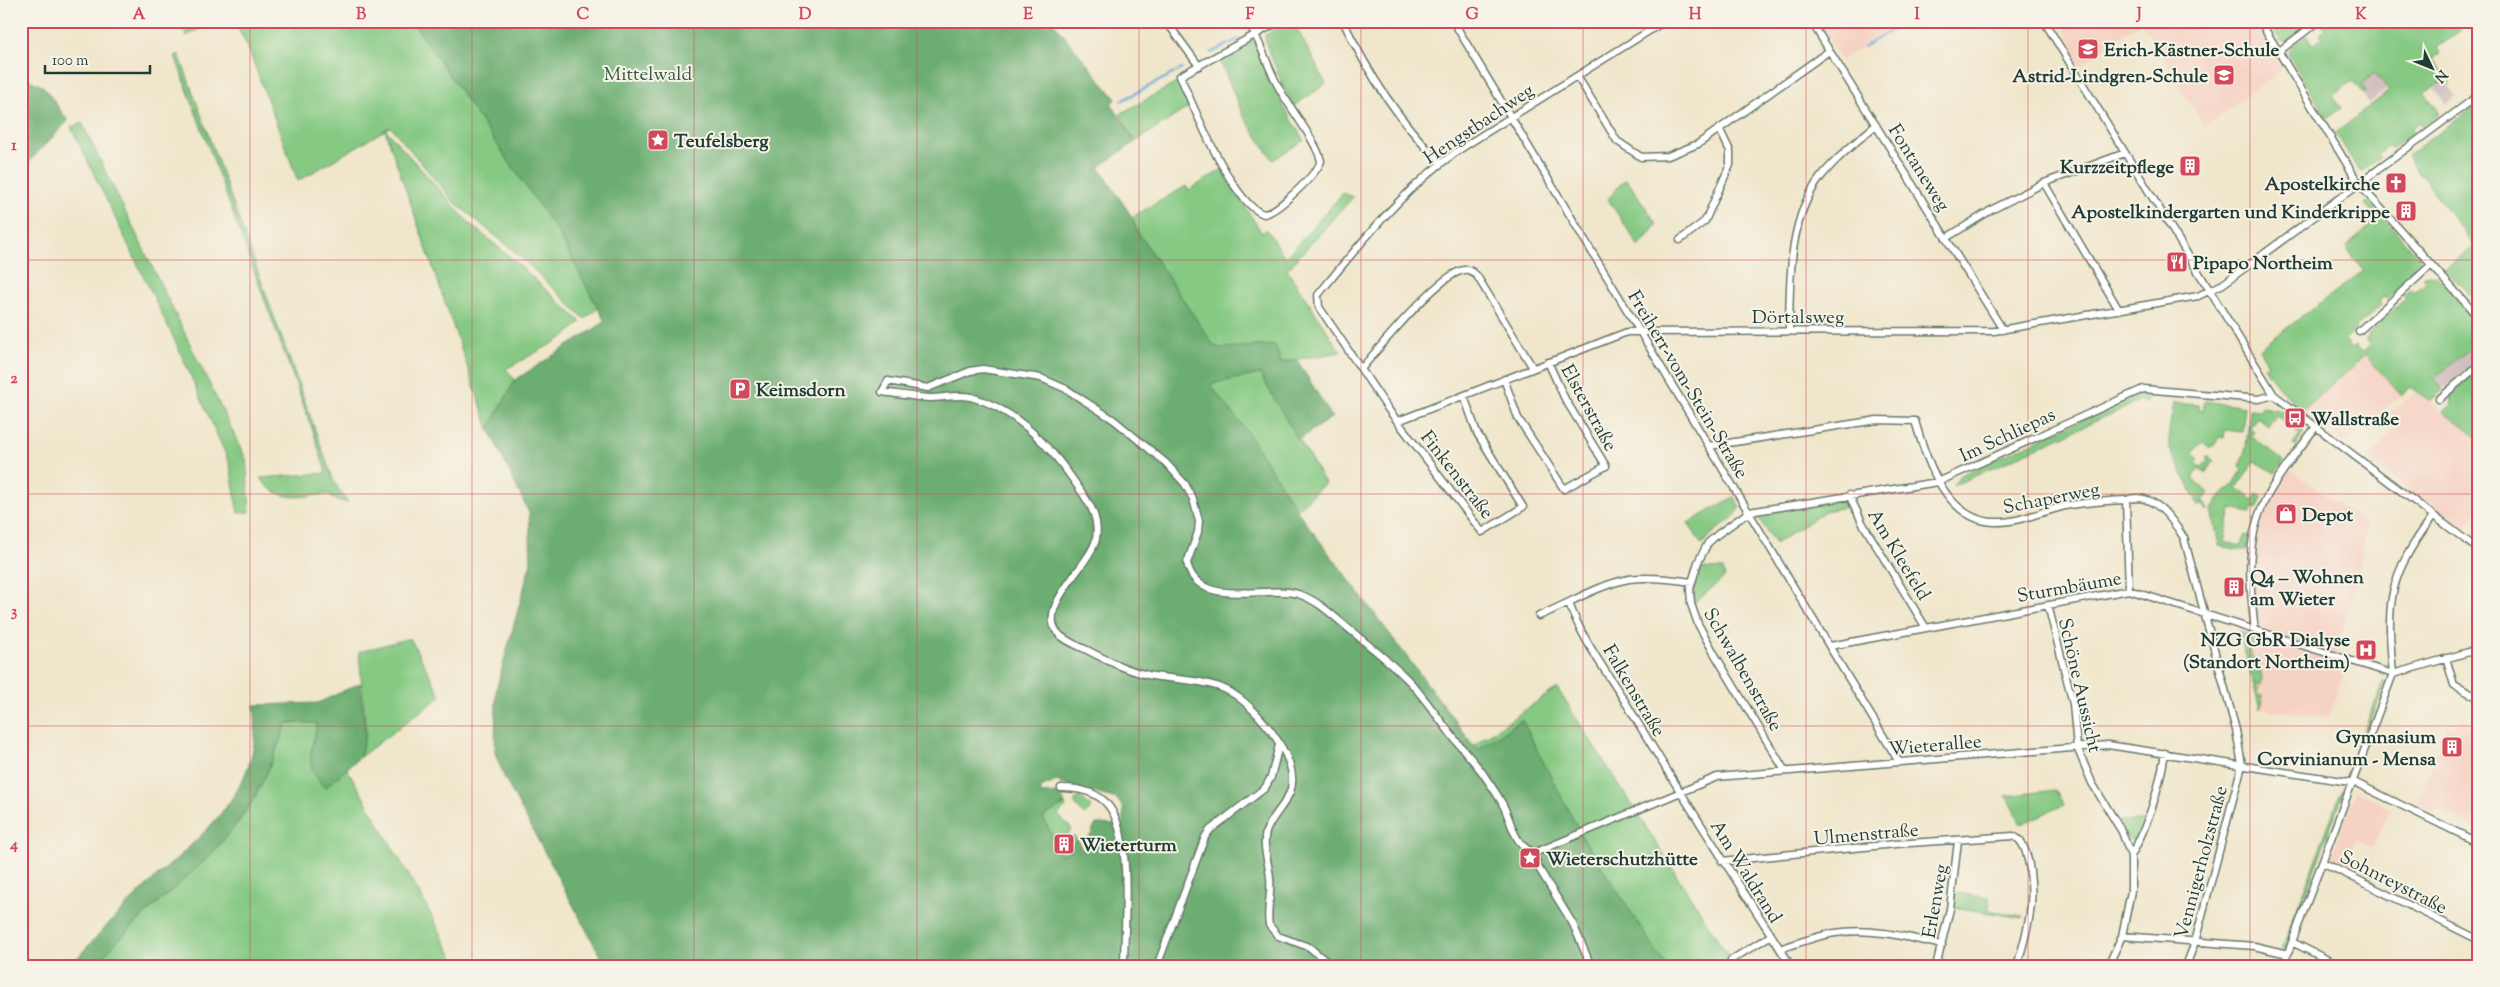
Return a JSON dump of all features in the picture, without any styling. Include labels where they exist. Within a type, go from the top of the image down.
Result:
[{"type":"street","points":[[1166,21],[1199,66]]},
{"type":"street","points":[[1248,21],[1256,34],[1279,88],[1321,161],[1315,171],[1273,212],[1264,214],[1258,212],[1237,189],[1215,154],[1180,76],[1199,66],[1256,34],[1280,21]]},
{"type":"street","points":[[1343,21],[1367,69],[1389,103],[1441,164]]},
{"type":"street","name":"Freiherr-vom-Stein-Straße","points":[[1453,21],[1899,762]]},
{"type":"street","name":"Hengstbachweg","points":[[1398,421],[1319,307],[1318,295],[1379,224],[1441,164],[1511,117],[1665,21]]},
{"type":"street","name":"Fontaneweg","points":[[1810,21],[2003,330]]},
{"type":"street","points":[[2044,21],[2274,395],[2315,428],[2479,550]]},
{"type":"street","points":[[2260,21],[2359,184],[2479,318]]},
{"type":"street","points":[[2278,52],[2319,21]]},
{"type":"street","points":[[2475,21],[2479,26]]},
{"type":"street","points":[[1577,76],[1617,141],[1641,157],[1668,156],[1698,144],[1720,130],[1829,50]]},
{"type":"street","points":[[2211,292],[2479,95]]},
{"type":"street","points":[[1789,330],[1794,248],[1806,202],[1826,171],[1876,125]]},
{"type":"street","points":[[1680,240],[1705,221],[1730,165],[1730,151],[1720,130]]},
{"type":"street","points":[[1946,238],[1992,209],[2044,183],[2125,152]]},
{"type":"street","points":[[2044,183],[2119,310]]},
{"type":"street","points":[[2359,331],[2431,266]]},
{"type":"street","points":[[1361,369],[1428,293],[1462,269],[1470,270],[1477,276],[1532,368]]},
{"type":"street","name":"Dörtalsweg","points":[[1398,421],[1532,368],[1627,332],[1638,330],[2003,330],[2198,296],[2211,292]]},
{"type":"street","name":"Elsterstraße","points":[[1504,379],[1518,418],[1564,489],[1606,466],[1565,399],[1548,362]]},
{"type":"street","points":[[2439,399],[2479,365]]},
{"type":"street","points":[[1332,966],[1309,947],[1278,936],[1269,925],[1270,882],[1266,835],[1274,816],[1288,796],[1293,781],[1289,763],[1279,745],[1257,715],[1229,690],[1128,669],[1060,636],[1053,624],[1055,608],[1065,587],[1090,554],[1096,538],[1095,514],[1087,499],[1049,447],[1008,415],[968,397],[920,397],[882,392],[885,384],[894,381],[917,388],[928,388],[979,369],[1041,378],[1060,386],[1114,420],[1171,468],[1191,494],[1198,513],[1199,528],[1187,563],[1196,579],[1210,588],[1229,593],[1279,591],[1300,594],[1313,601],[1341,622],[1395,668],[1417,690],[1500,799],[1518,842],[1534,852],[1538,867],[1573,924],[1591,966]]},
{"type":"street","name":"Im Schliepas","points":[[1749,512],[1938,482],[2143,389],[2259,399],[2274,395]]},
{"type":"street","name":"Finkenstraße","points":[[1398,421],[1482,532],[1523,508],[1477,432],[1464,396]]},
{"type":"street","name":"Schaperweg","points":[[1709,446],[1877,420],[1914,421],[1938,482],[1960,507],[1976,518],[1987,521],[2006,520],[2080,504],[2126,500],[2130,590]]},
{"type":"street","points":[[2255,630],[2250,571],[2254,532],[2269,492],[2315,428]]},
{"type":"street","name":"Am Kleefeld","points":[[1850,495],[1864,524],[1926,628]]},
{"type":"street","points":[[2126,500],[2141,499],[2158,505],[2171,518],[2184,538],[2236,730],[2242,765]]},
{"type":"street","name":"Schwalbenstraße","points":[[1749,512],[1708,543],[1698,562],[1692,582],[1690,604],[1698,624],[1785,771]]},
{"type":"street","points":[[2283,966],[2393,674],[2389,628],[2392,596],[2401,565],[2414,542],[2433,516]]},
{"type":"street","points":[[1539,616],[1629,579],[1641,578],[1692,582]]},
{"type":"street","name":"Sturmbäume","points":[[1830,646],[2130,590],[2393,674]]},
{"type":"street","name":"Falkenstraße","points":[[1569,603],[1573,615],[1589,643],[1679,791]]},
{"type":"street","name":"Schöne Aussicht","points":[[2048,605],[2073,704],[2077,748],[2092,783],[2122,832],[2130,856],[2132,891],[2122,936],[2108,966]]},
{"type":"street","points":[[2393,674],[2479,649]]},
{"type":"street","points":[[2446,658],[2454,685],[2479,698]]},
{"type":"street","points":[[1157,966],[1205,837],[1210,830],[1265,788],[1272,777],[1279,745]]},
{"type":"street","name":"Wieterallee","points":[[1534,852],[1717,777],[2118,745],[2356,783],[2479,843]]},
{"type":"street","points":[[2130,856],[2151,812],[2160,783],[2165,753]]},
{"type":"street","name":"Vennigerholzstraße","points":[[2186,966],[2195,942],[2242,765]]},
{"type":"street","points":[[1061,788],[1081,790],[1099,797],[1108,805],[1120,826],[1125,884],[1124,966]]},
{"type":"street","name":"Am Waldrand","points":[[1679,791],[1722,861],[1791,966]]},
{"type":"street","name":"Ulmenstraße","points":[[1722,861],[1894,844],[1958,842],[2013,836],[2018,838],[2026,847],[2031,910],[2017,966]]},
{"type":"street","name":"Erlenweg","points":[[1936,966],[1954,885],[1958,842]]},
{"type":"street","name":"Sohnreystraße","points":[[2322,862],[2479,940]]},
{"type":"street","points":[[1780,948],[1817,937],[1856,932],[1894,934],[1942,945]]},
{"type":"street","points":[[1731,960],[1770,936]]},
{"type":"street","points":[[2122,936],[2254,946],[2288,954]]},
{"type":"street","points":[[2292,942],[2340,966]]},
{"type":"street","points":[[1413,966],[1428,966]]},
{"type":"shaded area","points":[[1817,21],[1904,21],[1841,60]]},
{"type":"shaded area","name":"Astrid-Lindgren-Schule","points":[[2060,21],[2253,21],[2282,69],[2205,127],[2141,22],[2080,66],[2075,58],[2072,42]]},
{"type":"shaded area","points":[[2375,73],[2387,89],[2369,103],[2362,94],[2366,91],[2361,84]]},
{"type":"shaded area","points":[[2444,81],[2456,97],[2446,104],[2434,88]]},
{"type":"shaded area","points":[[2479,341],[2479,361],[2443,390],[2434,378]]},
{"type":"shaded area","points":[[2365,355],[2402,395],[2345,442],[2303,410]]},
{"type":"shaded area","points":[[2416,392],[2479,439],[2479,508],[2463,531],[2369,460],[2400,419],[2390,413]]},
{"type":"shaded area","points":[[2291,470],[2367,525],[2354,593],[2337,649],[2347,666],[2329,717],[2260,709],[2239,631],[2260,625],[2253,582],[2256,539],[2269,501]]},
{"type":"shaded area","points":[[2460,717],[2479,727],[2479,830],[2436,808],[2434,812],[2416,803],[2448,725],[2454,728]]},
{"type":"shaded area","points":[[2356,791],[2390,808],[2372,848],[2356,840],[2343,866],[2330,860]]},
{"type":"green space","points":[[179,21],[211,21],[187,36]]},
{"type":"green space","points":[[228,21],[412,21],[559,234],[598,308],[585,319],[513,250],[454,202],[391,127],[385,129],[470,224],[508,255],[581,322],[564,337],[506,369],[515,380],[489,429],[385,130],[298,181],[247,45],[236,25]]},
{"type":"green space","name":"Mittelwald","points":[[412,21],[1052,21],[1116,99],[1111,103],[1135,142],[1099,167],[1132,217],[1137,231],[1214,346],[1221,348],[1275,345],[1281,362],[1297,360],[1332,417],[1298,440],[1260,374],[1210,384],[1248,433],[1298,512],[1477,750],[1522,720],[1581,835],[1666,966],[585,966],[601,957],[505,779],[495,753],[496,690],[531,562],[529,513],[489,429],[515,380],[605,322],[559,234]],"holes":[[[1057,781],[1117,799],[1124,809],[1122,826],[1118,828],[1117,825],[1096,824],[1093,832],[1085,842],[1086,850],[1082,850],[1078,840],[1072,845],[1070,852],[1060,854],[1043,817],[1065,804],[1059,793],[1041,794],[1040,788]]]},
{"type":"green space","points":[[1293,21],[1326,84],[1294,106],[1286,92],[1266,44],[1265,35]]},
{"type":"green space","points":[[2303,21],[2301,23],[2304,28],[2286,42],[2281,41],[2274,31],[2286,22],[2290,28]]},
{"type":"green space","points":[[2325,21],[2462,21],[2457,25],[2461,30],[2437,48],[2440,53],[2432,58],[2450,84],[2448,85],[2444,81],[2424,92],[2440,113],[2422,127],[2419,123],[2411,129],[2413,133],[2392,149],[2389,145],[2378,154],[2380,158],[2362,171],[2357,168],[2336,133],[2389,91],[2375,73],[2361,84],[2366,91],[2363,94],[2354,82],[2351,82],[2332,95],[2341,108],[2327,118],[2288,54],[2292,46],[2307,35],[2313,45],[2323,38],[2319,33],[2325,29],[2321,24]]},
{"type":"green space","points":[[1253,41],[1256,42],[1280,96],[1278,98],[1304,140],[1273,160],[1244,117],[1219,59]]},
{"type":"green space","points":[[179,54],[334,482],[348,503],[331,498],[330,494],[300,497],[283,495],[275,492],[260,478],[326,473],[313,431],[175,56]]},
{"type":"green space","points":[[21,76],[44,87],[68,121],[21,170]]},
{"type":"green space","points":[[1178,82],[1189,107],[1135,142],[1120,114]]},
{"type":"green space","points":[[2479,103],[2479,304],[2444,269],[2475,247],[2407,156]]},
{"type":"green space","points":[[82,123],[246,459],[250,512],[238,513],[230,464],[176,343],[71,127]]},
{"type":"green space","points":[[1221,170],[1262,233],[1266,229],[1285,258],[1343,193],[1353,197],[1287,270],[1341,352],[1281,362],[1275,345],[1221,348],[1214,346],[1137,231],[1132,217],[1186,186],[1189,190]]},
{"type":"green space","points":[[1627,180],[1657,224],[1639,247],[1608,199],[1623,181]]},
{"type":"green space","points":[[2369,201],[2422,261],[2420,270],[2387,299],[2385,296],[2379,301],[2381,305],[2344,339],[2352,348],[2356,345],[2363,352],[2370,345],[2365,340],[2369,337],[2368,334],[2406,299],[2403,295],[2410,288],[2414,292],[2426,282],[2422,277],[2428,275],[2436,276],[2479,323],[2479,341],[2434,378],[2443,390],[2430,401],[2411,387],[2402,395],[2365,355],[2303,410],[2287,396],[2268,373],[2264,367],[2268,364],[2259,349],[2363,271],[2346,247],[2378,219],[2365,204]]},
{"type":"green space","points":[[2479,370],[2479,439],[2443,412],[2452,405],[2450,394]]},
{"type":"green space","points":[[1260,374],[1325,483],[1297,510],[1248,433],[1209,384]]},
{"type":"green space","points":[[2144,392],[2147,396],[2146,403],[2140,401],[1953,486],[1959,476]]},
{"type":"green space","points":[[2205,401],[2245,407],[2242,432],[2225,430],[2224,438],[2219,437],[2214,446],[2212,445],[2210,448],[2203,442],[2192,453],[2199,459],[2196,463],[2202,468],[2208,461],[2206,459],[2208,456],[2214,461],[2205,473],[2199,469],[2192,477],[2209,493],[2202,502],[2207,504],[2208,512],[2202,503],[2199,506],[2169,447],[2169,431],[2174,403],[2199,405],[2198,409],[2203,410]]},
{"type":"green space","points":[[2261,407],[2281,411],[2294,418],[2302,428],[2303,435],[2295,446],[2293,444],[2300,434],[2276,416],[2268,426],[2257,417],[2250,427],[2254,431],[2251,436],[2284,461],[2275,473],[2255,461],[2237,488],[2249,496],[2248,498],[2252,501],[2257,494],[2262,497],[2257,509],[2253,508],[2251,513],[2231,509],[2224,542],[2242,546],[2245,535],[2249,536],[2246,551],[2219,546],[2212,509],[2220,496],[2232,487],[2243,469],[2240,466],[2246,447],[2250,409],[2258,410]]},
{"type":"green space","points":[[1734,497],[1740,507],[1738,512],[1702,545],[1688,523]]},
{"type":"green space","points":[[1837,501],[1843,503],[1846,507],[1825,511],[1775,544],[1758,517],[1760,514]]},
{"type":"green space","points":[[1701,568],[1723,569],[1725,577],[1694,603],[1695,587]]},
{"type":"green space","points":[[2239,631],[2253,636],[2253,647],[2250,648],[2254,663],[2258,662],[2262,678],[2261,685],[2256,684],[2259,690],[2258,695],[2263,696],[2260,709]]},
{"type":"green space","points":[[410,638],[441,696],[360,757],[366,733],[359,652]]},
{"type":"green space","points":[[2384,680],[2385,684],[2353,768],[2350,766]]},
{"type":"green space","points":[[360,683],[365,734],[360,757],[325,788],[313,772],[310,757],[317,723],[287,723],[266,775],[249,806],[208,858],[135,923],[94,966],[70,966],[125,907],[186,850],[224,809],[239,787],[250,762],[255,735],[254,705],[318,703]]},
{"type":"green space","points":[[1557,688],[1731,960],[1725,966],[1666,966],[1581,835],[1521,720],[1477,750],[1474,745]]},
{"type":"green space","points":[[287,723],[317,723],[310,764],[325,787],[346,767],[426,905],[458,966],[94,966],[131,927],[211,853],[237,823],[260,787]]},
{"type":"green space","points":[[2343,787],[2345,790],[2296,918],[2295,928],[2288,948],[2282,948]]},
{"type":"green space","points":[[2055,790],[2064,805],[2021,824],[2006,796]]},
{"type":"green space","points":[[1080,796],[1092,808],[1084,815],[1075,804],[1075,800]]},
{"type":"green space","points":[[1065,804],[1066,807],[1058,815],[1072,829],[1067,835],[1071,839],[1074,836],[1078,840],[1072,845],[1070,852],[1063,855],[1060,854],[1043,816]]},
{"type":"green space","points":[[2119,821],[2145,821],[2137,838],[2131,840],[2127,837]]},
{"type":"green space","points":[[1956,893],[1989,898],[1989,910],[2023,916],[2022,918],[1953,907]]},
{"type":"waterway","points":[[1864,47],[1906,21]]},
{"type":"waterway","points":[[1211,53],[1239,39]]},
{"type":"waterway","points":[[1121,101],[1182,69]]},
{"type":"place","name":"Erich-Kästner-Schule","points":[[2088,49]]},
{"type":"place","name":"Astrid-Lindgren-Schule","points":[[2224,75]]},
{"type":"place","name":"Teufelsberg","points":[[658,140]]},
{"type":"place","name":"Kurzzeitpflege","points":[[2190,166]]},
{"type":"place","name":"Apostelkirche","points":[[2396,183]]},
{"type":"place","name":"Apostelkindergarten und Kinderkrippe","points":[[2406,211]]},
{"type":"place","name":"Pipapo Northeim","points":[[2177,262]]},
{"type":"place","name":"Keimsdorn","points":[[740,389]]},
{"type":"place","name":"Wallstraße","points":[[2295,418]]},
{"type":"place","name":"Depot","points":[[2286,514]]},
{"type":"place","name":"Q4 – Wohnen am Wieter","points":[[2234,587]]},
{"type":"place","name":"NZG GbR Dialyse (Standort Northeim)","points":[[2366,650]]},
{"type":"place","name":"Gymnasium Corvinianum - Mensa","points":[[2452,747]]},
{"type":"place","name":"Wieterturm","points":[[1064,844]]},
{"type":"place","name":"Wieterschutzhütte","points":[[1530,858]]}]
